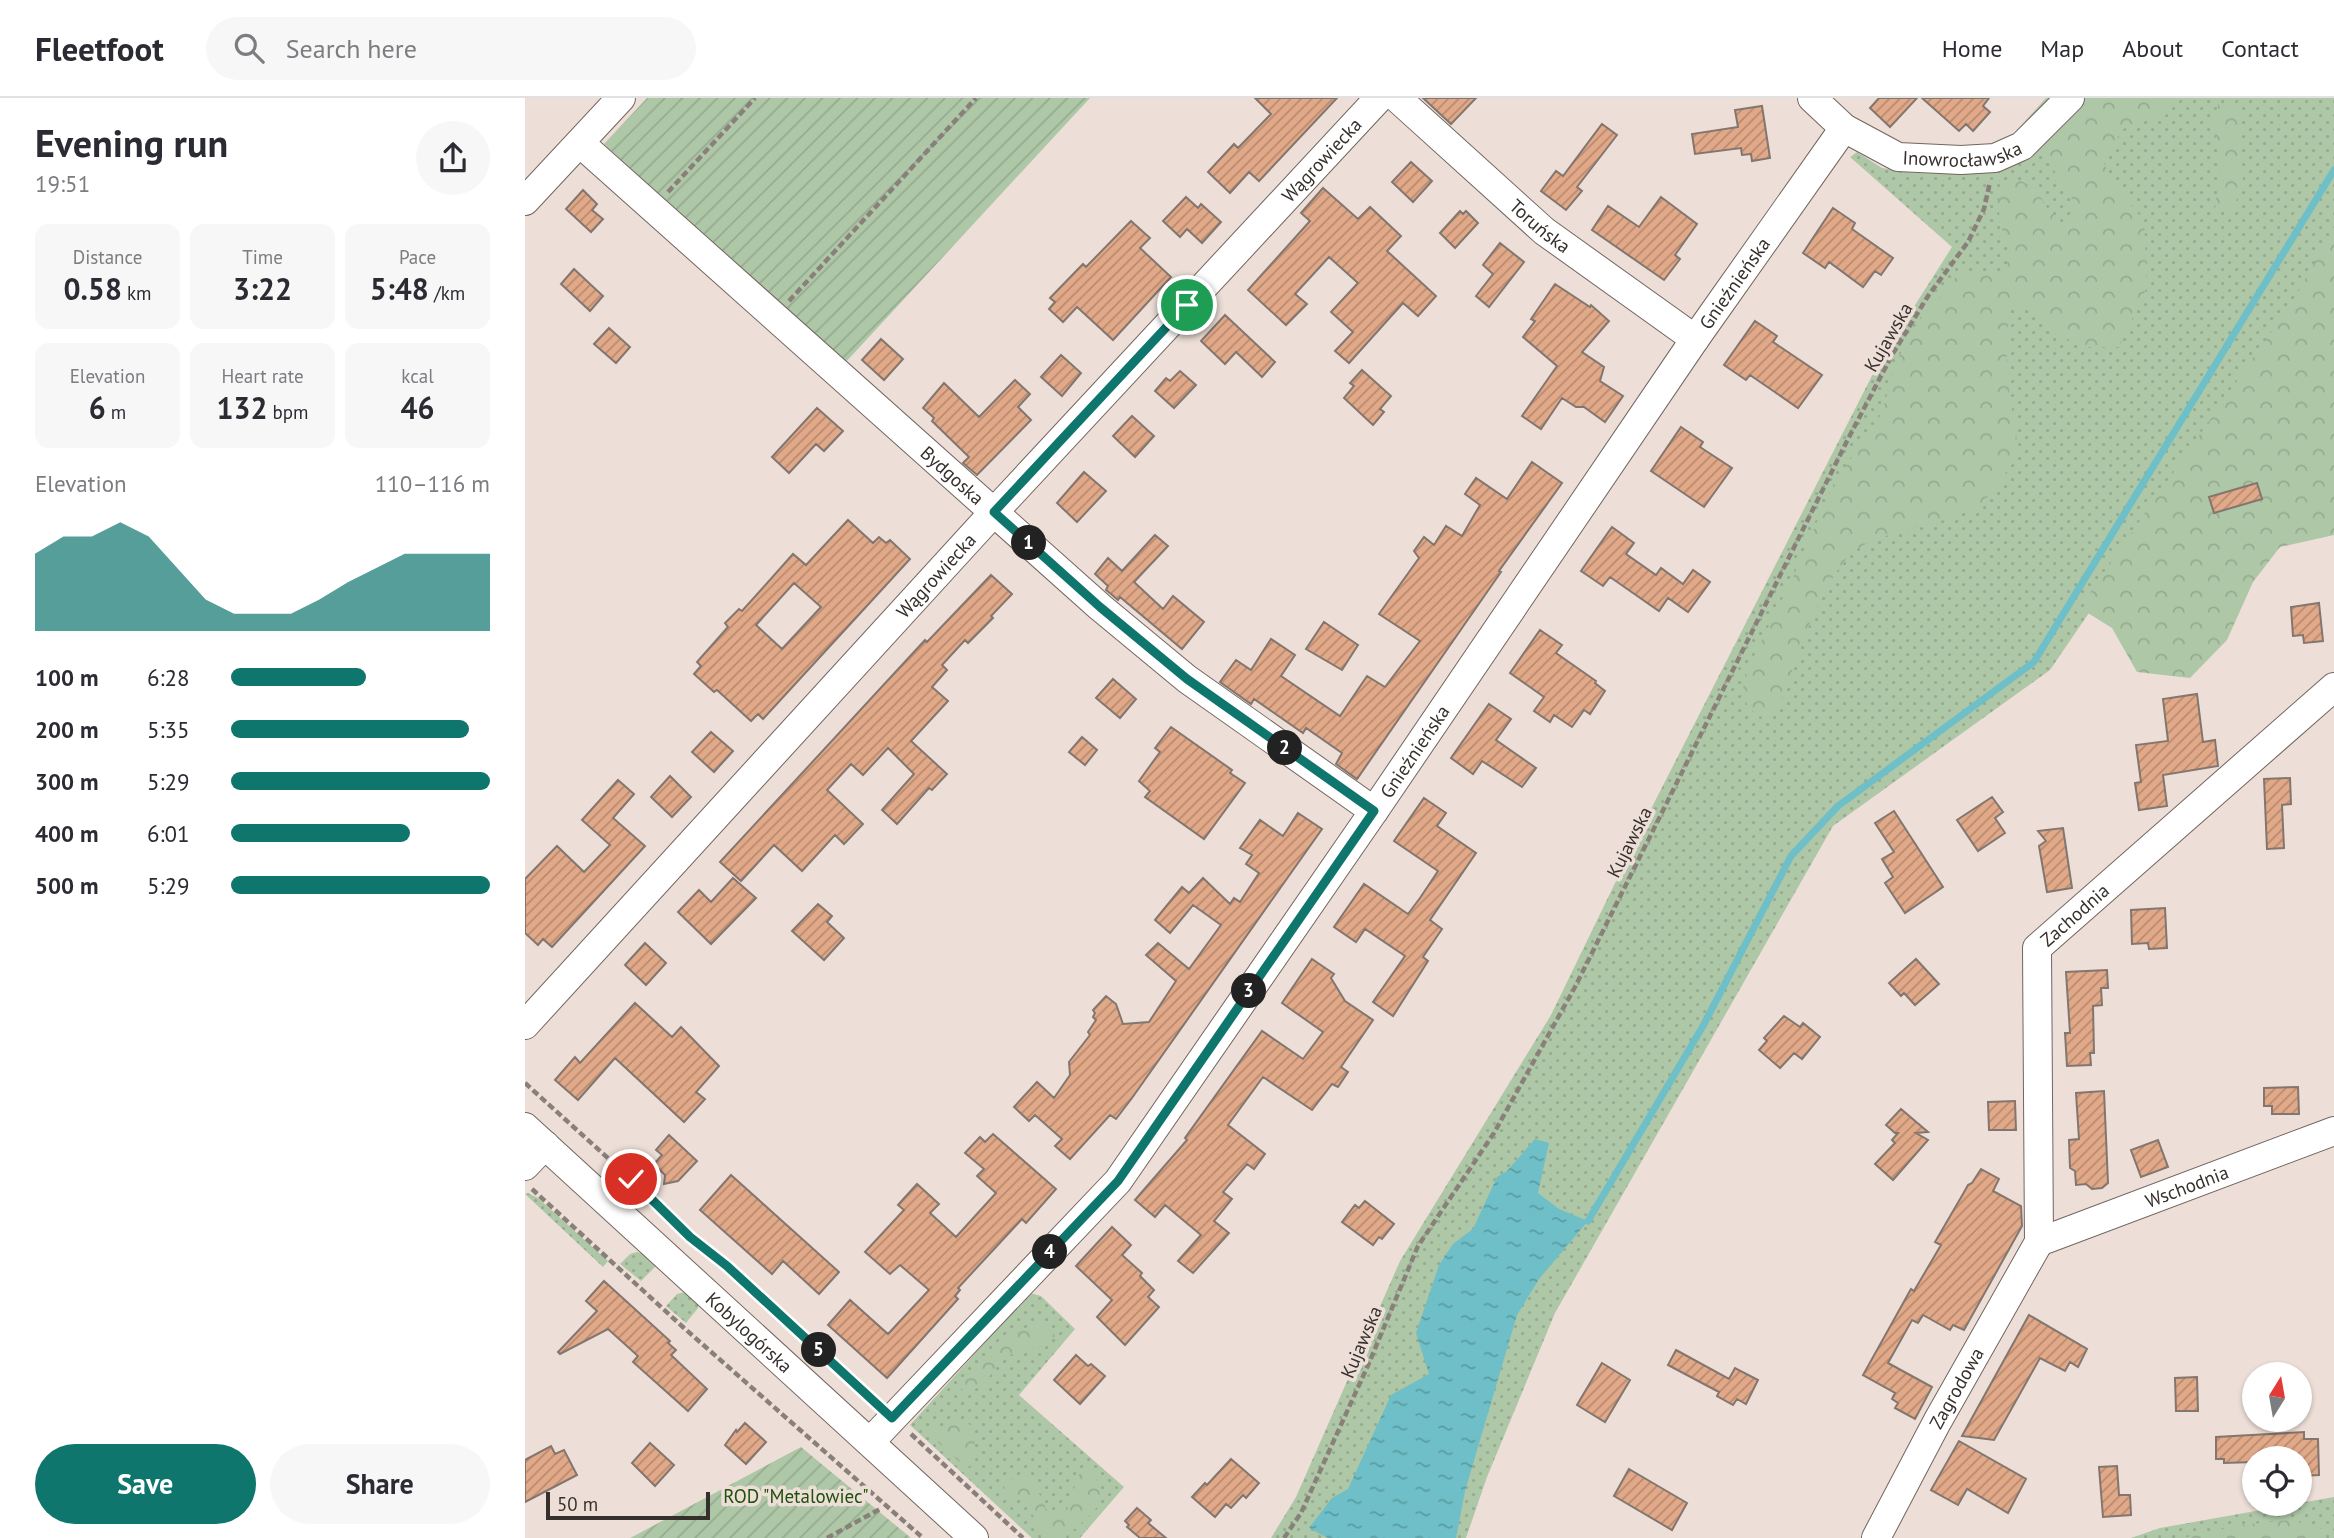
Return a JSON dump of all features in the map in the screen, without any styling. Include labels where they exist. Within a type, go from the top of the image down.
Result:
[{"type":"street","points":[[525,201],[621,98]]},
{"type":"street","name":"Wągrowiecka","points":[[525,1025],[994,512],[1379,98]]},
{"type":"street","name":"Toruńska","points":[[1397,98],[1544,231],[1695,340]]},
{"type":"street","name":"Inowrocławska","points":[[1812,98],[1844,128],[1898,157],[1961,160],[1995,158],[2022,146],[2070,98]]},
{"type":"street","name":"Gnieźnieńska","points":[[870,1441],[1118,1181],[1695,340],[1844,128]]},
{"type":"street","name":"Bydgoska","points":[[580,143],[1100,607],[1187,679],[1374,811]]},
{"type":"street","name":"Zachodnia","points":[[2039,1242],[2037,948],[2334,687]]},
{"type":"street","name":"Wschodnia","points":[[2039,1242],[2334,1131]]},
{"type":"street","points":[[525,1166],[535,1136]]},
{"type":"street","name":"Kobylogórska","points":[[535,1136],[974,1538]]},
{"type":"street","name":"Zagrodowa","points":[[1876,1538],[1937,1422],[2039,1242]]},
{"type":"path","points":[[653,208],[755,98]]},
{"type":"path","points":[[775,317],[976,98]]},
{"type":"path","name":"Kujawska","points":[[1285,1538],[1301,1513],[1418,1246],[1494,1133],[1575,987],[1892,355],[1928,296],[1968,242],[1984,209],[1995,158]]},
{"type":"path","points":[[525,1083],[631,1179],[679,1228],[727,1266],[1023,1538]]},
{"type":"path","points":[[525,1183],[684,1328],[923,1538]]},
{"type":"path","points":[[827,1538],[880,1509]]},
{"type":"green space","points":[[647,98],[1090,98],[844,364],[604,144]]},
{"type":"green space","points":[[2046,98],[2334,98],[2334,254],[2050,670],[1833,826],[1555,1313],[1487,1477],[1466,1538],[1271,1538],[1296,1497],[1400,1261],[1551,1015],[1652,807],[1880,360],[1952,247],[1850,157],[1857,152],[1882,168],[1914,173],[1977,174]]},
{"type":"green space","points":[[2085,98],[2172,98],[2166,115],[2126,126],[2102,159],[2112,181],[2144,221],[2147,287],[2119,347],[2080,347],[2055,331],[2027,305],[2009,308],[2006,369],[2019,454],[1980,504],[1949,518],[1877,539],[1851,554],[1827,587],[1817,607],[1777,713],[1763,718],[1751,710],[1741,695],[1749,666],[1792,579],[1834,483],[1882,413],[1896,362],[1917,323],[1962,270],[2003,274],[2011,253],[2003,233],[1997,202],[2007,185],[2020,180],[2036,190],[2049,211],[2064,225],[2073,215],[2071,192],[2056,174],[2043,146]]},
{"type":"green space","points":[[2219,103],[2238,109],[2243,179],[2234,208],[2215,208],[2220,167],[2213,119]]},
{"type":"green space","points":[[2334,227],[2334,535],[2280,547],[2253,582],[2227,640],[2190,678],[2137,672],[2112,628],[2083,610],[2089,594],[2296,296]]},
{"type":"green space","points":[[525,1194],[538,1198],[608,1261],[603,1267]]},
{"type":"green space","points":[[637,1252],[658,1264],[641,1281],[620,1264],[630,1254]]},
{"type":"green space","points":[[686,1292],[698,1303],[698,1308],[686,1323],[666,1306],[677,1294]]},
{"type":"green space","points":[[1030,1293],[1041,1296],[1075,1329],[1019,1395],[1124,1487],[1080,1538],[1032,1538],[910,1425]]},
{"type":"green space","points":[[1034,1323],[1051,1324],[1055,1337],[1043,1346],[1002,1357],[984,1385],[962,1395],[962,1387],[969,1373],[1000,1340]]},
{"type":"green space","points":[[958,1421],[971,1425],[975,1440],[972,1466],[965,1467],[929,1434],[932,1429],[945,1428]]},
{"type":"green space","name":"ROD \"Metalowiec\"","points":[[801,1447],[911,1538],[630,1538],[634,1536]]},
{"type":"green space","points":[[1083,1467],[1101,1487],[1102,1496],[1093,1512],[1065,1538],[1048,1538],[1021,1497],[1014,1503],[1005,1498],[1004,1485],[1017,1475],[1034,1482],[1046,1509],[1065,1515]]},
{"type":"green space","points":[[2334,1497],[2334,1538],[2131,1538],[2160,1528],[2242,1513],[2242,1516],[2312,1516],[2312,1501]]},
{"type":"green space","points":[[2291,1520],[2323,1529],[2319,1538],[2182,1538],[2241,1525]]},
{"type":"water","points":[[1535,1139],[1549,1143],[1538,1193],[1559,1209],[1588,1221],[1539,1279],[1517,1315],[1465,1491],[1456,1538],[1328,1538],[1309,1528],[1332,1498],[1348,1489],[1391,1395],[1429,1374],[1416,1333],[1439,1265],[1453,1244],[1473,1229],[1497,1177],[1507,1171]]},
{"type":"building","points":[[1255,98],[1337,98],[1259,181],[1249,172],[1230,193],[1208,172],[1234,144],[1238,148],[1271,114]]},
{"type":"building","points":[[1423,98],[1476,98],[1451,124]]},
{"type":"building","points":[[1879,98],[1917,98],[1890,127],[1870,108]]},
{"type":"building","points":[[1922,98],[1989,98],[1983,106],[1990,112],[1973,131],[1966,124],[1959,131]]},
{"type":"building","points":[[1762,106],[1770,158],[1752,161],[1751,154],[1742,155],[1741,148],[1695,154],[1692,134],[1738,127],[1735,110]]},
{"type":"building","points":[[1602,124],[1617,135],[1577,187],[1582,191],[1566,210],[1541,191],[1556,171],[1563,176]]},
{"type":"building","points":[[1411,162],[1432,181],[1413,202],[1392,182]]},
{"type":"building","points":[[1323,188],[1358,219],[1370,207],[1401,236],[1387,251],[1436,296],[1418,316],[1403,303],[1349,363],[1335,351],[1353,332],[1331,312],[1358,283],[1329,257],[1295,294],[1307,304],[1286,325],[1248,290],[1310,221],[1301,213]]},
{"type":"building","points":[[583,190],[597,204],[592,210],[603,219],[591,232],[566,209]]},
{"type":"building","points":[[1186,197],[1198,208],[1201,204],[1221,222],[1202,243],[1187,229],[1180,237],[1163,221]]},
{"type":"building","points":[[1661,197],[1697,224],[1675,255],[1680,259],[1664,280],[1592,230],[1608,206],[1639,227]]},
{"type":"building","points":[[1833,208],[1855,223],[1852,229],[1893,258],[1881,275],[1875,271],[1863,287],[1829,262],[1825,268],[1803,253]]},
{"type":"building","points":[[1460,211],[1463,214],[1466,211],[1478,223],[1455,248],[1440,233]]},
{"type":"building","points":[[1131,221],[1150,238],[1140,248],[1171,277],[1113,340],[1077,307],[1063,322],[1049,309],[1055,302],[1050,298],[1083,264],[1086,267]]},
{"type":"building","points":[[1500,243],[1524,262],[1489,307],[1476,296],[1493,274],[1483,265]]},
{"type":"building","points":[[574,269],[603,296],[590,311],[561,284]]},
{"type":"building","points":[[1555,284],[1590,307],[1591,305],[1609,321],[1582,352],[1604,367],[1600,381],[1623,396],[1605,422],[1584,407],[1576,407],[1562,398],[1541,429],[1522,416],[1557,366],[1523,337],[1535,321],[1531,319]]},
{"type":"building","points":[[1225,315],[1275,362],[1262,377],[1236,352],[1225,364],[1201,341]]},
{"type":"building","points":[[1755,321],[1777,336],[1773,342],[1822,375],[1798,408],[1750,375],[1746,380],[1724,365]]},
{"type":"building","points":[[609,328],[630,347],[616,363],[594,344]]},
{"type":"building","points":[[881,339],[903,359],[884,380],[862,360]]},
{"type":"building","points":[[1061,355],[1081,373],[1062,396],[1041,377]]},
{"type":"building","points":[[1362,370],[1391,396],[1380,409],[1384,412],[1373,425],[1344,398],[1354,386],[1350,383]]},
{"type":"building","points":[[1180,371],[1196,385],[1174,408],[1155,391],[1166,378],[1170,381]]},
{"type":"building","points":[[1015,380],[1030,394],[1018,407],[1031,420],[977,475],[963,463],[969,457],[932,421],[934,418],[923,408],[944,383],[979,417]]},
{"type":"building","points":[[817,408],[843,431],[824,451],[816,444],[789,473],[772,457]]},
{"type":"building","points":[[1132,416],[1154,436],[1135,457],[1113,436]]},
{"type":"building","points":[[1681,427],[1703,442],[1700,447],[1732,468],[1704,507],[1651,471]]},
{"type":"building","points":[[1532,462],[1562,483],[1357,779],[1336,764],[1342,753],[1306,728],[1303,733],[1254,699],[1251,704],[1220,682],[1236,660],[1251,670],[1271,639],[1295,655],[1281,676],[1340,716],[1367,676],[1385,687],[1420,641],[1379,614],[1419,558],[1414,551],[1424,537],[1434,545],[1446,526],[1462,536],[1480,505],[1465,494],[1476,478],[1507,499]]},
{"type":"building","points":[[1084,472],[1106,491],[1077,522],[1057,503]]},
{"type":"building","points":[[2257,483],[2262,499],[2214,513],[2209,497]]},
{"type":"building","points":[[848,520],[873,543],[879,537],[886,543],[890,540],[910,559],[763,719],[758,714],[751,721],[717,690],[714,692],[694,674],[701,666],[697,662],[728,627],[725,623],[739,609],[742,611],[793,554],[806,565]],"holes":[[[794,583],[821,607],[782,649],[756,625]]]},
{"type":"building","points":[[1612,527],[1634,543],[1626,554],[1656,575],[1661,568],[1683,584],[1693,570],[1710,582],[1688,612],[1668,598],[1659,611],[1610,577],[1603,586],[1581,571]]},
{"type":"building","points":[[1155,535],[1168,546],[1134,582],[1163,609],[1173,596],[1204,622],[1182,649],[1120,597],[1118,600],[1106,590],[1108,586],[1095,574],[1108,558],[1122,571]]},
{"type":"building","points":[[991,575],[1012,594],[991,616],[993,618],[968,643],[965,640],[942,665],[947,670],[932,687],[948,701],[911,741],[947,774],[932,790],[929,788],[897,824],[882,810],[914,774],[888,748],[863,775],[851,764],[827,790],[863,824],[844,844],[835,835],[802,871],[774,845],[741,881],[720,862],[925,640],[927,642]]},
{"type":"building","points":[[2319,603],[2323,641],[2304,643],[2303,635],[2293,636],[2291,607]]},
{"type":"building","points":[[1324,622],[1358,645],[1342,670],[1306,649]]},
{"type":"building","points":[[1540,630],[1562,645],[1556,653],[1596,681],[1605,691],[1590,714],[1584,710],[1572,727],[1554,715],[1550,722],[1534,711],[1544,697],[1510,673]]},
{"type":"building","points":[[1113,679],[1136,699],[1120,718],[1096,698]]},
{"type":"building","points":[[2197,694],[2203,742],[2215,740],[2218,766],[2163,775],[2167,806],[2139,810],[2135,783],[2141,782],[2136,745],[2168,741],[2163,699]]},
{"type":"building","points":[[1489,704],[1511,719],[1496,740],[1536,768],[1522,787],[1482,761],[1473,774],[1451,758]]},
{"type":"building","points":[[1171,727],[1232,770],[1230,773],[1245,783],[1204,839],[1145,797],[1150,791],[1139,781],[1160,752],[1155,748]]},
{"type":"building","points":[[711,732],[733,751],[714,772],[692,752]]},
{"type":"building","points":[[1082,737],[1097,750],[1085,765],[1069,752]]},
{"type":"building","points":[[670,776],[691,797],[672,817],[651,797]]},
{"type":"building","points":[[2290,778],[2291,804],[2282,805],[2284,848],[2267,849],[2264,779]]},
{"type":"building","points":[[618,780],[634,794],[613,818],[645,846],[552,947],[543,939],[538,945],[525,933],[525,879],[557,846],[584,872],[610,845],[582,820]]},
{"type":"building","points":[[1992,797],[2003,812],[1995,818],[2005,833],[1978,851],[1957,820]]},
{"type":"building","points":[[1424,798],[1446,813],[1437,826],[1476,853],[1430,920],[1442,929],[1423,957],[1428,961],[1393,1016],[1373,1002],[1405,956],[1365,929],[1356,942],[1334,927],[1364,884],[1408,914],[1420,898],[1438,871],[1394,841]]},
{"type":"building","points":[[1894,811],[1943,887],[1905,913],[1885,883],[1893,877],[1882,859],[1894,852],[1875,823]]},
{"type":"building","points":[[1298,813],[1322,829],[1116,1119],[1110,1115],[1070,1159],[1055,1146],[1062,1139],[1035,1115],[1029,1121],[1014,1107],[1037,1082],[1054,1098],[1070,1075],[1069,1062],[1090,1035],[1088,1032],[1096,1020],[1093,1010],[1106,996],[1116,1004],[1123,1024],[1149,1022],[1176,981],[1146,955],[1158,943],[1189,969],[1221,925],[1193,905],[1170,933],[1155,920],[1182,887],[1189,893],[1203,878],[1230,904],[1234,898],[1240,902],[1259,873],[1246,864],[1252,855],[1240,848],[1260,820],[1283,836]]},
{"type":"building","points":[[2063,828],[2072,888],[2047,892],[2039,846],[2046,841],[2038,831]]},
{"type":"building","points":[[733,878],[756,898],[711,944],[678,912],[699,890],[711,902]]},
{"type":"building","points":[[818,904],[832,916],[827,922],[844,938],[824,960],[792,931]]},
{"type":"building","points":[[2165,908],[2167,948],[2149,949],[2148,943],[2132,944],[2131,910]]},
{"type":"building","points":[[645,943],[666,963],[646,985],[625,965]]},
{"type":"building","points":[[1312,959],[1334,974],[1331,978],[1345,1001],[1373,1020],[1341,1067],[1348,1072],[1338,1087],[1332,1084],[1312,1110],[1263,1077],[1228,1125],[1265,1154],[1254,1169],[1247,1164],[1223,1192],[1232,1199],[1214,1221],[1229,1233],[1193,1273],[1178,1261],[1201,1235],[1165,1205],[1155,1217],[1135,1200],[1187,1140],[1185,1138],[1262,1031],[1303,1059],[1323,1032],[1282,1003]]},
{"type":"building","points":[[1916,959],[1939,984],[1915,1005],[1904,993],[1901,996],[1889,983]]},
{"type":"building","points":[[2107,970],[2108,988],[2101,988],[2102,1005],[2093,1006],[2094,1053],[2090,1053],[2091,1065],[2067,1066],[2065,1033],[2070,1033],[2066,972]]},
{"type":"building","points":[[635,1003],[672,1037],[681,1027],[719,1066],[696,1092],[705,1099],[684,1122],[615,1058],[578,1100],[555,1080],[575,1057],[580,1063]]},
{"type":"building","points":[[1784,1016],[1800,1027],[1803,1023],[1820,1037],[1802,1059],[1794,1053],[1780,1068],[1759,1050],[1767,1041],[1764,1038]]},
{"type":"building","points":[[2298,1087],[2299,1114],[2272,1114],[2272,1106],[2264,1106],[2264,1088]]},
{"type":"building","points":[[2104,1091],[2108,1183],[2102,1188],[2092,1189],[2086,1184],[2076,1185],[2075,1171],[2070,1168],[2069,1140],[2079,1139],[2076,1093]]},
{"type":"building","points":[[2015,1101],[2016,1130],[1989,1130],[1988,1102]]},
{"type":"building","points":[[1901,1109],[1928,1132],[1916,1133],[1928,1140],[1893,1180],[1875,1164],[1895,1143],[1892,1140],[1898,1133],[1886,1125]]},
{"type":"building","points":[[993,1134],[1056,1189],[1026,1223],[1022,1219],[958,1288],[960,1290],[955,1296],[958,1299],[887,1378],[828,1325],[850,1300],[888,1334],[929,1290],[900,1265],[890,1274],[865,1252],[904,1210],[898,1205],[917,1184],[939,1204],[930,1213],[956,1237],[996,1193],[977,1176],[984,1169],[965,1153],[980,1137],[985,1142]]},
{"type":"building","points":[[669,1135],[697,1161],[678,1181],[664,1184],[665,1175],[654,1164],[662,1155],[656,1150]]},
{"type":"building","points":[[2158,1140],[2168,1167],[2141,1177],[2131,1150]]},
{"type":"building","points":[[1981,1169],[1999,1179],[1993,1191],[2021,1206],[2022,1226],[1964,1330],[1953,1325],[1950,1330],[1923,1315],[1918,1323],[1912,1320],[1888,1363],[1932,1387],[1915,1419],[1895,1408],[1898,1403],[1892,1399],[1895,1393],[1863,1375],[1911,1289],[1914,1291],[1941,1245],[1935,1242],[1968,1185]]},
{"type":"building","points":[[731,1175],[839,1272],[819,1294],[783,1261],[772,1274],[700,1210]]},
{"type":"building","points":[[1365,1201],[1394,1224],[1382,1239],[1379,1237],[1373,1245],[1342,1222],[1355,1205],[1359,1208]]},
{"type":"building","points":[[1112,1227],[1131,1245],[1122,1255],[1142,1273],[1140,1276],[1154,1290],[1148,1297],[1159,1307],[1125,1345],[1097,1317],[1112,1300],[1076,1266]]},
{"type":"building","points":[[604,1281],[670,1341],[668,1343],[676,1350],[671,1355],[707,1389],[688,1411],[633,1362],[638,1356],[608,1329],[560,1354],[558,1352],[597,1311],[586,1301]]},
{"type":"building","points":[[2029,1315],[2087,1349],[2078,1367],[2070,1362],[2065,1371],[2040,1358],[1994,1440],[1962,1436]]},
{"type":"building","points":[[1676,1350],[1729,1379],[1735,1368],[1758,1380],[1746,1404],[1737,1399],[1733,1405],[1717,1396],[1719,1392],[1668,1365]]},
{"type":"building","points":[[1076,1355],[1105,1376],[1080,1404],[1054,1380]]},
{"type":"building","points":[[1602,1363],[1630,1380],[1605,1422],[1577,1405]]},
{"type":"building","points":[[2197,1377],[2198,1411],[2176,1411],[2175,1378]]},
{"type":"building","points":[[745,1423],[766,1442],[746,1464],[725,1445]]},
{"type":"building","points":[[2304,1432],[2304,1439],[2318,1439],[2319,1475],[2312,1475],[2312,1446],[2242,1446],[2242,1462],[2224,1463],[2224,1459],[2216,1459],[2216,1437]]},
{"type":"building","points":[[1959,1441],[2026,1479],[2008,1513],[1967,1489],[1958,1505],[1931,1490]]},
{"type":"building","points":[[650,1443],[674,1465],[655,1486],[632,1463]]},
{"type":"building","points":[[551,1446],[555,1454],[564,1450],[577,1475],[525,1502],[525,1460]]},
{"type":"building","points":[[1231,1459],[1259,1483],[1246,1498],[1243,1495],[1231,1508],[1226,1504],[1215,1517],[1192,1497]]},
{"type":"building","points":[[2117,1466],[2119,1495],[2130,1495],[2131,1515],[2103,1517],[2099,1467]]},
{"type":"building","points":[[1629,1469],[1687,1503],[1672,1530],[1614,1496]]},
{"type":"building","points":[[1137,1508],[1151,1520],[1148,1523],[1166,1538],[1140,1538],[1127,1527],[1129,1525],[1125,1521]]},
{"type":"waterway","points":[[1588,1221],[1703,1026],[1791,856],[1838,806],[2034,662],[2334,170]]},
{"type":"route","points":[[631,1179],[659,1209],[727,1266],[892,1418],[1118,1181],[1374,811],[1187,679],[1100,607],[994,512],[1187,305]]}]
